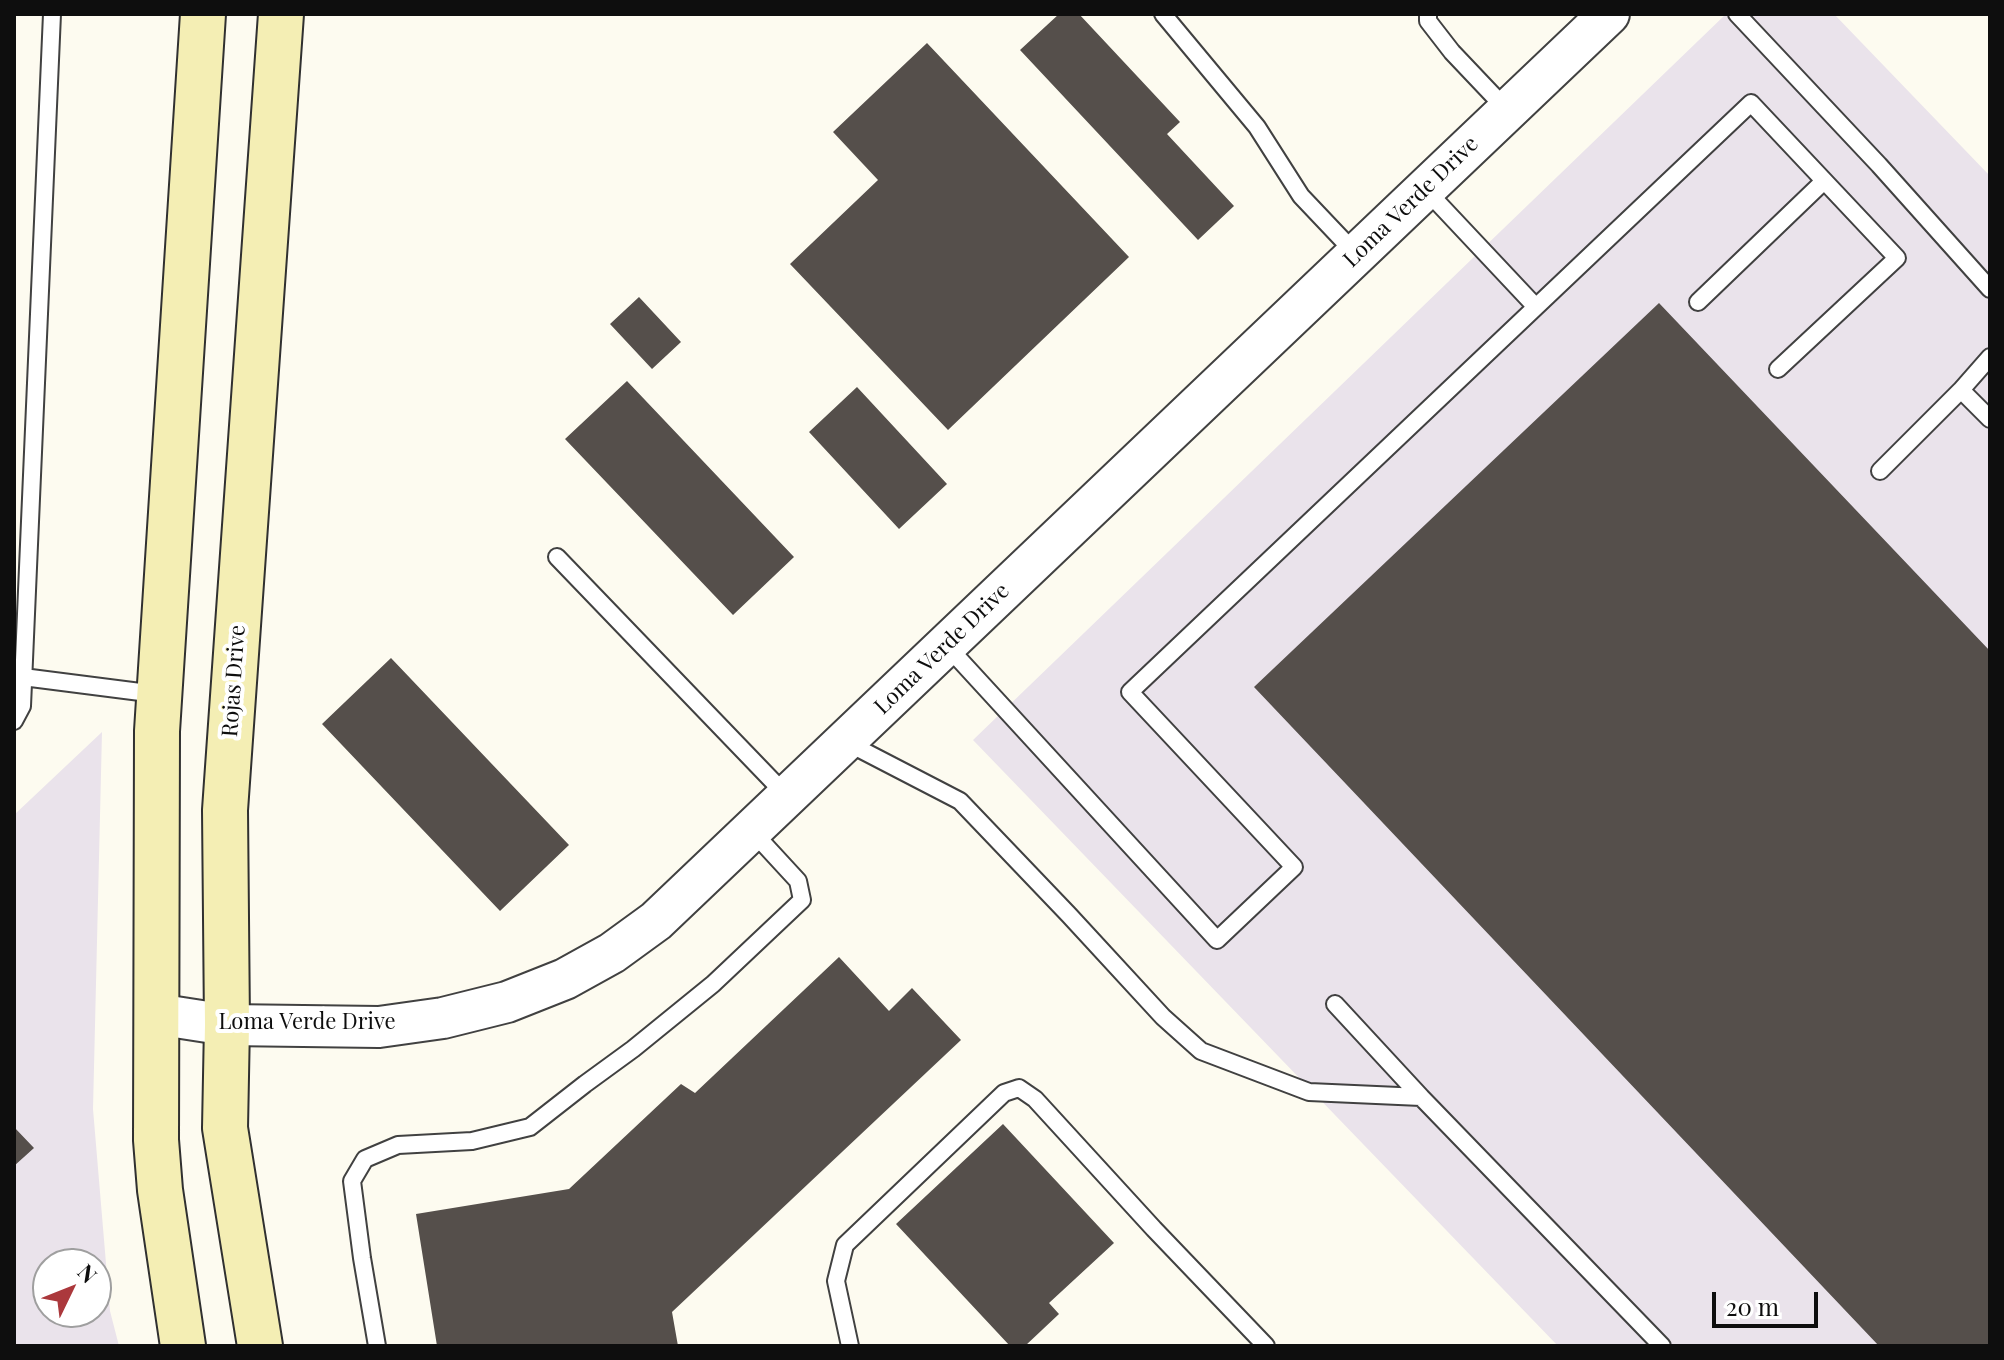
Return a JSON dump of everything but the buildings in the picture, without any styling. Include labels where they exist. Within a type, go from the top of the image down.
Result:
[{"type":"main road","points":[[183,1346],[160,1190],[156,1140],[157,746],[203,14]]},
{"type":"main road","name":"Rojas Drive","points":[[260,1346],[225,1128],[225,810],[281,14]]},
{"type":"street","name":"Loma Verde Drive","points":[[156,1014],[227,1025],[379,1027],[443,1018],[507,1002],[565,979],[612,953],[656,921],[845,742],[1507,111],[1593,19]]},
{"type":"lane","points":[[14,721],[22,706],[52,14]]},
{"type":"lane","points":[[1163,14],[1257,127],[1301,196],[1356,254]]},
{"type":"lane","points":[[1428,14],[1428,21],[1452,52],[1507,111]]},
{"type":"lane","points":[[1737,14],[1990,289]]},
{"type":"lane","points":[[946,645],[1217,940],[1294,867],[1130,692],[1751,103],[1897,258],[1778,369]]},
{"type":"lane","points":[[1698,302],[1824,181]]},
{"type":"lane","points":[[1425,189],[1536,307]]},
{"type":"lane","points":[[1880,471],[1990,357]]},
{"type":"lane","points":[[1961,390],[1990,419]]},
{"type":"lane","points":[[557,557],[787,796]]},
{"type":"lane","points":[[23,677],[159,694]]},
{"type":"lane","points":[[845,742],[960,801],[1163,1017],[1201,1051],[1309,1092],[1421,1097]]},
{"type":"lane","points":[[377,1346],[352,1181],[365,1159],[398,1145],[472,1141],[530,1127],[713,984],[802,900],[798,881],[751,830]]},
{"type":"lane","points":[[1335,1004],[1662,1346]]},
{"type":"lane","points":[[850,1346],[836,1281],[845,1245],[1004,1093],[1019,1088],[1035,1099],[1266,1346]]},
{"type":"shaded area","points":[[1726,14],[1834,14],[1990,176],[1990,1346],[1558,1346],[973,740]]},
{"type":"shaded area","points":[[102,732],[93,1109],[105,1248],[32,1248],[32,1328],[112,1328],[112,1319],[119,1346],[14,1346],[14,815]]}]
